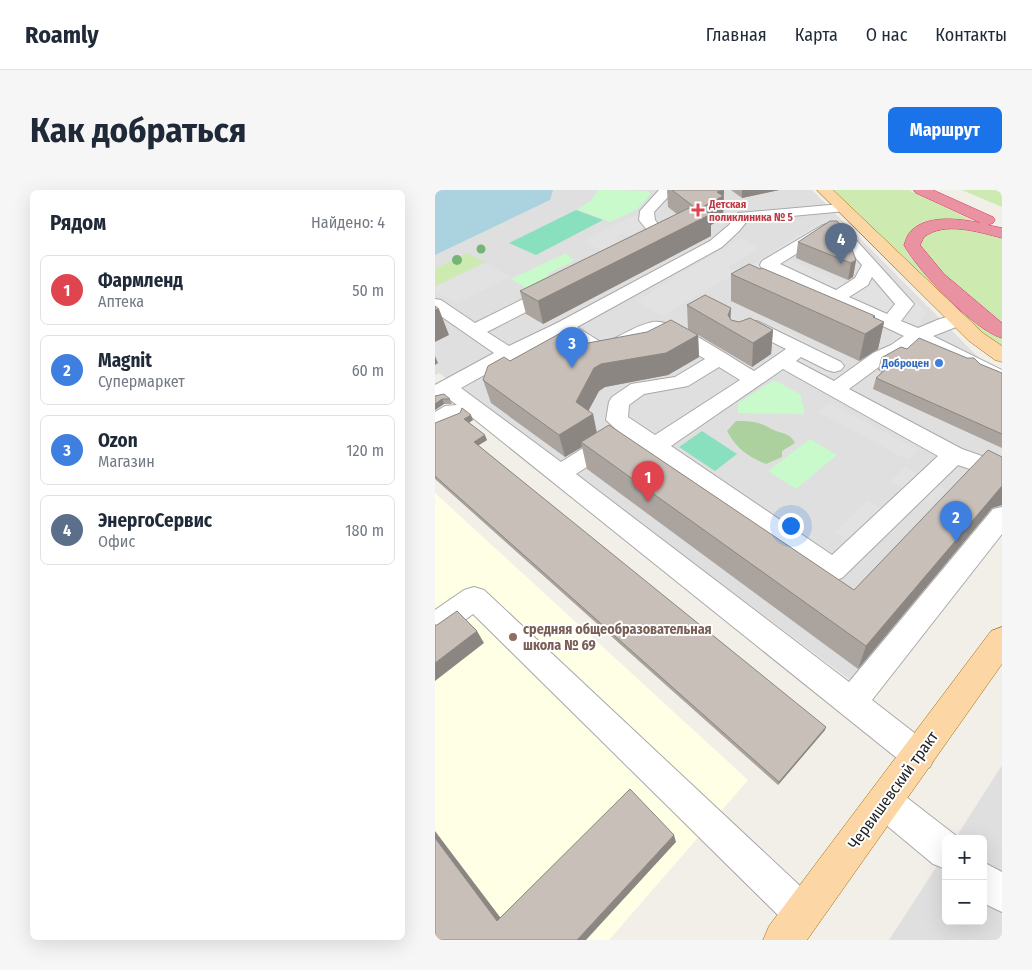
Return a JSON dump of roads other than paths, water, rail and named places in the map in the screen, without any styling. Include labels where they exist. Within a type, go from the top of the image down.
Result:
[{"type":"highway","points":[[921,190],[1002,227]]},
{"type":"highway","points":[[949,190],[1002,212]]},
{"type":"highway","points":[[1002,233],[969,226],[939,225],[919,232],[915,236],[912,245],[923,262],[986,322],[1002,332]]},
{"type":"main road","points":[[824,190],[976,337],[1002,356]]},
{"type":"main road","name":"Червишевский тракт","points":[[793,926],[1002,640]]},
{"type":"lane","points":[[625,255],[660,237],[647,220],[647,211],[659,192],[685,190]]},
{"type":"lane","points":[[841,208],[739,213],[734,228],[716,244],[564,327],[508,354],[441,391],[560,474],[919,756]]},
{"type":"lane","points":[[890,322],[905,304],[841,232],[827,229],[768,265],[976,363],[1002,378]]},
{"type":"lane","points":[[837,297],[862,281],[870,265]]},
{"type":"lane","points":[[474,331],[571,282]]},
{"type":"lane","points":[[435,304],[508,354]]},
{"type":"lane","points":[[835,390],[880,356],[898,349],[917,335],[958,320]]},
{"type":"lane","points":[[564,327],[594,346],[603,348],[613,347],[649,328],[664,328],[754,380]]},
{"type":"lane","points":[[738,338],[757,327],[835,390],[954,455],[1002,472]]},
{"type":"lane","points":[[655,446],[791,355],[834,366]]},
{"type":"lane","points":[[719,359],[681,382],[639,389],[619,402],[617,420],[833,570],[954,455]]},
{"type":"lane","points":[[560,474],[629,429]]},
{"type":"lane","points":[[852,702],[1002,516]]},
{"type":"lane","points":[[435,626],[475,598],[793,926]]},
{"type":"lane","points":[[885,802],[942,848]]},
{"type":"lane","points":[[987,883],[1002,894]]},
{"type":"water","points":[[435,190],[553,190],[550,200],[435,255]]},
{"type":"place","name":"Детская поликлиника № 5","points":[[698,210]]},
{"type":"place","name":"ЭнергоСервис","points":[[841,264]]},
{"type":"place","name":"Доброцен","points":[[939,363]]},
{"type":"place","name":"Ozon","points":[[572,368]]},
{"type":"place","name":"Фармленд","points":[[648,502]]},
{"type":"place","name":"Magnit","points":[[956,542]]},
{"type":"place","name":"средняя общеобразовательная школа № 69","points":[[513,637]]}]
